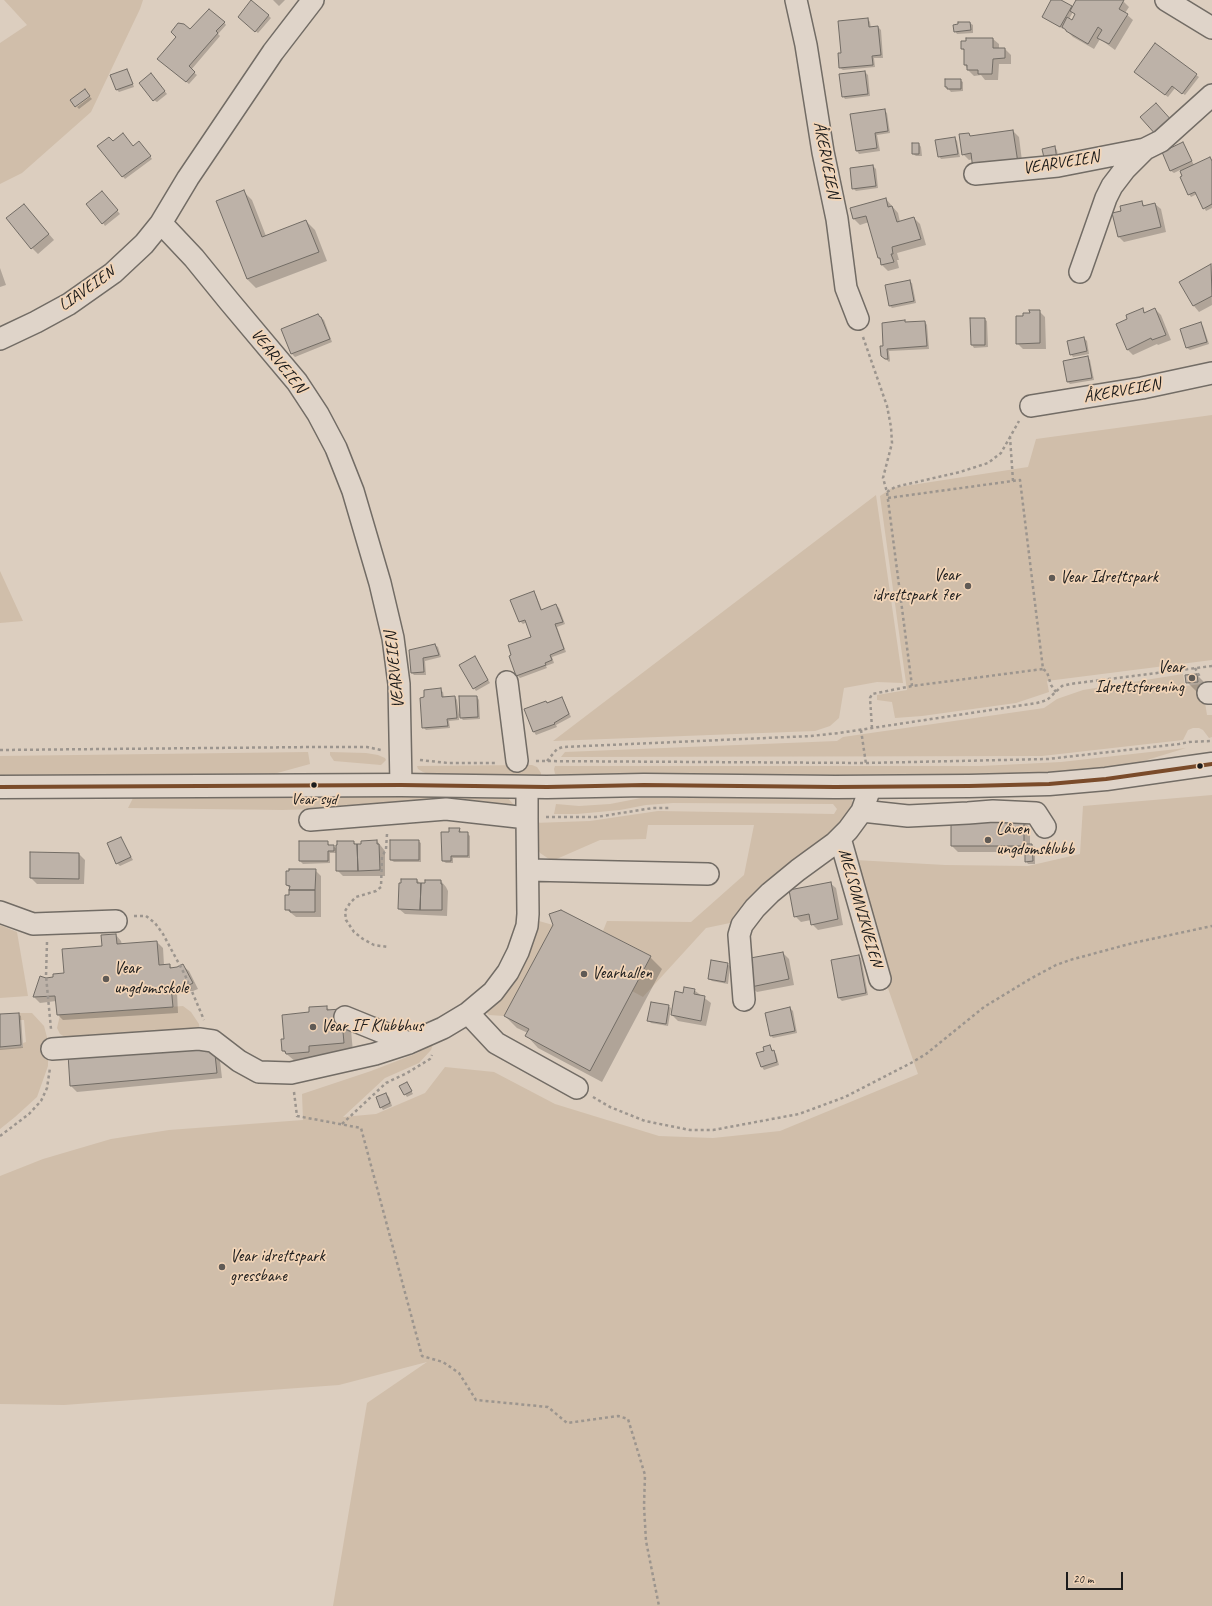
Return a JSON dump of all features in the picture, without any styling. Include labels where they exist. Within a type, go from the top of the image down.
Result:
[{"type":"main road","points":[[0,787],[401,785],[527,787],[644,785],[868,787],[1049,784],[1106,779],[1212,764]]},
{"type":"street","points":[[161,223],[188,178],[269,59],[313,0]]},
{"type":"street","name":"ÅKERVEIEN","points":[[796,0],[806,45],[823,152],[837,219],[846,288],[858,319]]},
{"type":"street","points":[[1166,0],[1212,28]]},
{"type":"street","name":"VEARVEIEN","points":[[975,174],[1058,166],[1145,149],[1161,141],[1212,95]]},
{"type":"street","name":"VEARVEIEN","points":[[1080,272],[1106,198],[1112,186],[1125,169],[1145,149]]},
{"type":"street","name":"LIAVEIEN","points":[[0,339],[69,304],[112,273],[144,244],[161,223]]},
{"type":"street","name":"VEARVEIEN","points":[[161,223],[194,258],[297,382],[318,414],[336,448],[353,491],[380,583],[394,638],[399,684],[401,785]]},
{"type":"street","name":"ÅKERVEIEN","points":[[1031,406],[1142,388],[1212,373]]},
{"type":"street","points":[[507,682],[517,761]]},
{"type":"street","points":[[52,1049],[199,1039],[213,1041],[238,1061],[259,1072],[291,1073],[350,1061],[409,1043],[443,1028],[468,1013],[493,992],[508,972],[518,952],[527,926],[528,914],[527,787]]},
{"type":"street","name":"MELSOMVIKVEIEN","points":[[744,1000],[739,935],[742,925],[770,893],[848,830],[862,811],[868,794],[868,787]]},
{"type":"street","points":[[310,820],[446,809],[527,818]]},
{"type":"street","points":[[862,811],[908,816],[993,811],[1036,813],[1045,827]]},
{"type":"street","name":"MELSOMVIKVEIEN","points":[[840,838],[880,979]]},
{"type":"street","points":[[528,870],[708,874]]},
{"type":"street","points":[[0,912],[33,924],[116,921]]},
{"type":"street","points":[[468,1013],[496,1043],[577,1088]]},
{"type":"street","points":[[345,1017],[409,1043]]},
{"type":"path","points":[[858,319],[887,406],[892,427],[892,443],[883,478],[888,498],[912,686]]},
{"type":"path","points":[[887,492],[895,487],[960,472],[988,463],[1001,453],[1016,425],[1031,406]]},
{"type":"path","points":[[1010,437],[1012,481]]},
{"type":"path","points":[[888,498],[1020,480],[1043,669],[1047,672],[1051,685],[1056,692]]},
{"type":"path","points":[[546,761],[557,750],[563,747],[811,736],[860,730],[1037,703],[1048,700],[1062,686],[1070,684],[1212,666]]},
{"type":"path","points":[[872,728],[870,698],[872,694],[912,686],[1043,669]]},
{"type":"path","points":[[860,730],[866,763]]},
{"type":"path","points":[[0,750],[367,747],[401,754],[424,761],[448,763],[562,760],[866,763],[1048,759],[1189,742],[1212,741]]},
{"type":"path","points":[[527,818],[596,817],[653,808],[670,808]]},
{"type":"path","points":[[386,814],[386,849],[382,857],[381,887],[376,891],[356,897],[350,903],[346,911],[346,920],[354,932],[363,939],[374,945],[388,947]]},
{"type":"path","points":[[116,921],[135,916],[146,916],[155,923],[163,934],[185,975],[213,1041]]},
{"type":"path","points":[[577,1088],[610,1107],[645,1121],[690,1130],[713,1130],[799,1114],[845,1098],[911,1063],[926,1054],[984,1007],[1056,965],[1133,943],[1212,926]]},
{"type":"path","points":[[341,1124],[386,1083],[407,1073],[430,1059],[443,1028]]},
{"type":"path","points":[[291,1073],[297,1116],[361,1128],[422,1356],[443,1362],[459,1373],[476,1400],[548,1407],[567,1422],[618,1416],[628,1419],[645,1475],[644,1506],[646,1541],[659,1606]]},
{"type":"shaded area","points":[[4,0],[143,0],[91,112],[22,173],[0,184],[0,43],[27,25]]},
{"type":"shaded area","name":"Vear Idrettspark","points":[[1212,415],[1212,660],[1047,681],[1049,692],[1016,703],[922,716],[895,718],[892,702],[877,700],[877,695],[907,690],[880,496],[892,488],[1028,467],[1036,439]]},
{"type":"shaded area","points":[[876,495],[903,683],[877,682],[844,688],[839,718],[830,726],[815,731],[553,741]]},
{"type":"shaded area","points":[[0,571],[23,621],[0,623]]},
{"type":"shaded area","points":[[1183,674],[1185,686],[1202,684],[1207,715],[1212,715],[1212,737],[1209,738],[1203,730],[1199,728],[1193,728],[1188,730],[1183,740],[1042,756],[561,757],[565,752],[837,741],[843,737],[1044,708],[1057,699],[1083,690]]},
{"type":"shaded area","points":[[1186,748],[1134,764],[1101,769],[1046,773],[912,777],[557,775],[555,774],[554,769],[555,766],[981,766],[1061,762]]},
{"type":"shaded area","points":[[308,752],[310,764],[270,775],[0,776],[0,756]]},
{"type":"shaded area","points":[[330,752],[366,753],[378,755],[386,760],[381,765],[334,761],[330,755]]},
{"type":"shaded area","points":[[532,765],[537,767],[541,775],[429,774],[418,769],[417,766]]},
{"type":"shaded area","points":[[1212,795],[1212,1606],[333,1606],[367,1403],[427,1362],[339,1385],[64,1405],[0,1404],[0,1176],[43,1159],[111,1139],[169,1130],[303,1120],[302,1094],[371,1071],[415,1054],[433,1044],[431,1050],[419,1063],[385,1078],[343,1117],[376,1114],[425,1093],[445,1067],[494,1072],[555,1104],[659,1136],[713,1138],[780,1131],[918,1074],[876,954],[855,860],[945,865],[1028,866],[1080,854],[1083,806]]},
{"type":"shaded area","points":[[139,796],[506,796],[513,804],[513,808],[427,806],[282,810],[128,808],[133,798]]},
{"type":"shaded area","points":[[851,797],[855,812],[822,844],[730,923],[706,928],[643,997],[632,991],[651,956],[603,931],[607,921],[691,922],[744,875],[754,825],[648,825],[646,839],[600,840],[552,861],[540,853],[534,844],[534,823],[590,821],[658,811],[834,814],[837,809],[833,804],[673,803],[577,814],[554,814],[556,804],[579,806],[610,804],[641,798]]},
{"type":"shaded area","points":[[539,921],[553,925],[504,1016],[489,1015],[487,1013],[487,1009],[513,976]]},
{"type":"shaded area","points":[[0,925],[17,932],[28,996],[0,998]]},
{"type":"shaded area","points":[[183,1006],[191,1012],[199,1024],[200,1031],[68,1039],[60,1034],[57,1028],[60,1015]]},
{"type":"shaded area","points":[[19,1013],[32,1013],[44,1026],[48,1041],[48,1066],[37,1097],[0,1129],[0,1049],[23,1047],[23,1043],[26,1042],[24,1020],[19,1020]]},
{"type":"building","points":[[251,0],[269,15],[255,32],[238,17]]},
{"type":"building","points":[[1051,0],[1061,0],[1072,6],[1060,27],[1042,17]]},
{"type":"building","points":[[1076,0],[1124,0],[1119,9],[1128,14],[1109,44],[1097,38],[1102,30],[1098,27],[1088,44],[1062,27],[1067,17],[1072,20],[1075,14],[1070,11]]},
{"type":"building","points":[[209,9],[225,22],[216,31],[218,33],[189,66],[195,72],[186,82],[157,59],[176,37],[171,32],[178,23],[184,24],[190,29]]},
{"type":"building","points":[[868,18],[869,27],[878,26],[881,55],[872,56],[873,65],[839,68],[838,53],[841,53],[838,21]]},
{"type":"building","points":[[958,22],[970,22],[971,30],[954,32],[953,25],[958,24]]},
{"type":"building","points":[[966,38],[993,38],[993,48],[1005,48],[1005,58],[993,59],[992,74],[978,74],[978,70],[967,70],[967,65],[964,65],[964,49],[961,49],[961,41],[966,41]]},
{"type":"building","points":[[1155,43],[1197,74],[1182,94],[1172,86],[1165,95],[1134,72]]},
{"type":"building","points":[[127,69],[133,84],[116,90],[110,75]]},
{"type":"building","points":[[865,71],[868,94],[842,97],[839,74]]},
{"type":"building","points":[[151,73],[165,91],[153,101],[139,83]]},
{"type":"building","points":[[945,79],[961,79],[961,89],[947,89],[947,87],[945,87]]},
{"type":"building","points":[[85,89],[90,96],[75,107],[70,100]]},
{"type":"building","points":[[1156,103],[1173,122],[1157,136],[1140,117]]},
{"type":"building","points":[[885,109],[888,131],[875,133],[877,148],[856,151],[850,114]]},
{"type":"building","points":[[1013,130],[1018,163],[973,170],[971,153],[962,155],[959,134],[969,133],[970,136]]},
{"type":"building","points":[[123,133],[133,146],[139,141],[151,156],[122,177],[97,146],[109,137],[113,141]]},
{"type":"building","points":[[955,137],[958,154],[938,157],[935,140]]},
{"type":"building","points":[[1183,142],[1192,161],[1170,171],[1162,152]]},
{"type":"building","points":[[912,143],[919,143],[919,154],[912,154]]},
{"type":"building","points":[[1055,146],[1057,160],[1045,162],[1042,149]]},
{"type":"building","points":[[1210,157],[1212,161],[1212,204],[1203,209],[1195,192],[1188,195],[1180,177],[1182,176],[1180,171]]},
{"type":"building","points":[[873,165],[876,186],[852,189],[850,168]]},
{"type":"building","points":[[244,190],[262,237],[306,220],[319,252],[247,279],[216,201]]},
{"type":"building","points":[[102,191],[118,210],[102,224],[86,204]]},
{"type":"building","points":[[886,198],[888,207],[892,206],[897,222],[914,217],[921,239],[892,247],[893,254],[891,254],[894,262],[881,265],[866,216],[853,219],[850,208]]},
{"type":"building","points":[[1142,201],[1143,206],[1155,203],[1161,227],[1118,237],[1112,213],[1121,211],[1120,206]]},
{"type":"building","points":[[24,204],[49,234],[31,249],[6,218]]},
{"type":"building","points":[[1211,264],[1212,296],[1193,306],[1179,282]]},
{"type":"building","points":[[910,280],[914,301],[889,306],[885,285]]},
{"type":"building","points":[[1143,308],[1144,313],[1155,308],[1166,335],[1152,340],[1151,338],[1127,350],[1116,324],[1127,319],[1126,315]]},
{"type":"building","points":[[1029,310],[1040,310],[1040,343],[1016,344],[1016,316],[1023,316],[1023,313],[1030,313]]},
{"type":"building","points":[[318,314],[321,317],[330,339],[291,354],[281,329]]},
{"type":"building","points":[[970,318],[985,318],[985,345],[971,345]]},
{"type":"building","points":[[905,320],[905,322],[925,321],[927,346],[887,349],[888,359],[885,359],[881,356],[880,346],[883,346],[882,323]]},
{"type":"building","points":[[1201,322],[1207,342],[1186,348],[1180,329]]},
{"type":"building","points":[[1084,337],[1087,351],[1070,355],[1067,341]]},
{"type":"building","points":[[1088,356],[1092,378],[1067,382],[1063,361]]},
{"type":"building","points":[[534,591],[541,610],[556,604],[563,622],[555,624],[564,649],[550,655],[552,660],[545,663],[546,665],[516,676],[509,656],[511,655],[508,645],[531,637],[525,620],[519,622],[510,600]]},
{"type":"building","points":[[435,644],[439,655],[423,658],[424,672],[411,673],[409,650]]},
{"type":"building","points":[[475,656],[488,680],[473,689],[459,665]]},
{"type":"building","name":"Vear Idrettsforening","points":[[1197,674],[1198,682],[1186,683],[1185,675]]},
{"type":"building","points":[[441,688],[442,697],[455,696],[457,718],[447,719],[448,726],[422,728],[420,698],[424,697],[424,690]]},
{"type":"building","points":[[459,696],[477,696],[478,717],[460,718]]},
{"type":"building","points":[[562,697],[569,714],[554,723],[555,724],[533,732],[524,709],[546,701],[547,703]]},
{"type":"building","name":"Låven ungdomsklubb","points":[[951,821],[1024,821],[1024,846],[951,846]]},
{"type":"building","points":[[449,828],[460,828],[459,832],[468,832],[468,856],[451,856],[451,861],[442,861],[441,832],[449,832]]},
{"type":"building","points":[[121,837],[131,857],[116,864],[107,843]]},
{"type":"building","points":[[377,840],[377,844],[379,844],[380,870],[358,871],[357,844],[361,844],[361,841]]},
{"type":"building","points":[[390,840],[419,840],[419,860],[390,860]]},
{"type":"building","points":[[299,841],[328,841],[328,845],[334,845],[334,851],[328,851],[328,861],[299,861]]},
{"type":"building","points":[[337,841],[354,841],[354,844],[357,844],[358,871],[336,871]]},
{"type":"building","points":[[1025,844],[1032,844],[1033,861],[1025,862]]},
{"type":"building","points":[[30,852],[79,853],[79,879],[30,878]]},
{"type":"building","points":[[289,869],[316,869],[315,890],[289,890],[290,886],[286,885],[286,871],[289,871]]},
{"type":"building","points":[[401,879],[417,879],[417,883],[421,883],[420,910],[398,909],[399,883],[401,883]]},
{"type":"building","points":[[425,880],[441,880],[442,910],[420,910],[421,883],[425,883]]},
{"type":"building","points":[[831,882],[838,919],[811,925],[809,914],[794,917],[789,890]]},
{"type":"building","points":[[289,890],[315,890],[315,912],[290,912],[290,910],[285,910],[285,895],[289,895]]},
{"type":"building","name":"Vearhallen","points":[[561,910],[651,956],[590,1071],[525,1036],[529,1029],[504,1016],[553,925],[549,914]]},
{"type":"building","points":[[116,934],[117,944],[157,941],[159,965],[170,964],[170,968],[183,964],[193,983],[187,986],[171,986],[173,1007],[57,1015],[55,996],[33,997],[40,976],[46,978],[53,977],[53,974],[64,973],[62,949],[102,946],[101,935]]},
{"type":"building","points":[[783,952],[789,979],[751,987],[745,959]]},
{"type":"building","points":[[859,955],[866,993],[838,998],[831,960]]},
{"type":"building","points":[[711,960],[728,963],[725,982],[708,979]]},
{"type":"building","points":[[684,987],[695,989],[694,994],[705,996],[701,1021],[671,1015],[675,991],[683,993]]},
{"type":"building","points":[[651,1002],[669,1005],[666,1024],[647,1021]]},
{"type":"building","name":"Vear IF Klubbhus","points":[[327,1006],[327,1010],[341,1009],[344,1043],[309,1046],[309,1052],[286,1054],[285,1051],[282,1051],[281,1039],[284,1039],[282,1015],[309,1012],[309,1007]]},
{"type":"building","points":[[790,1007],[795,1031],[770,1036],[765,1013]]},
{"type":"building","points":[[19,1013],[21,1045],[0,1047],[0,1014]]},
{"type":"building","points":[[214,1045],[217,1073],[70,1086],[68,1054]]},
{"type":"building","points":[[770,1045],[772,1051],[774,1050],[777,1062],[761,1067],[756,1053],[764,1051],[763,1047]]},
{"type":"building","points":[[407,1082],[412,1091],[404,1095],[399,1086]]},
{"type":"building","points":[[386,1093],[390,1103],[380,1108],[376,1097]]},
{"type":"transit line","points":[[0,787],[401,785],[547,787],[644,785],[835,787],[969,786],[1049,784],[1106,779],[1212,764]]},
{"type":"place","name":"Vear Idrettspark","points":[[1052,578]]},
{"type":"place","name":"Vear idrettspark 7er","points":[[968,586]]},
{"type":"place","name":"Vear Idrettsforening","points":[[1192,678]]},
{"type":"place","name":"Vear syd","points":[[314,785]]},
{"type":"place","name":"Låven ungdomsklubb","points":[[988,840]]},
{"type":"place","name":"Vearhallen","points":[[584,974]]},
{"type":"place","name":"Vear ungdomsskole","points":[[106,979]]},
{"type":"place","name":"Vear IF Klubbhus","points":[[313,1027]]},
{"type":"place","name":"Vear idrettspark gressbane","points":[[222,1267]]}]
